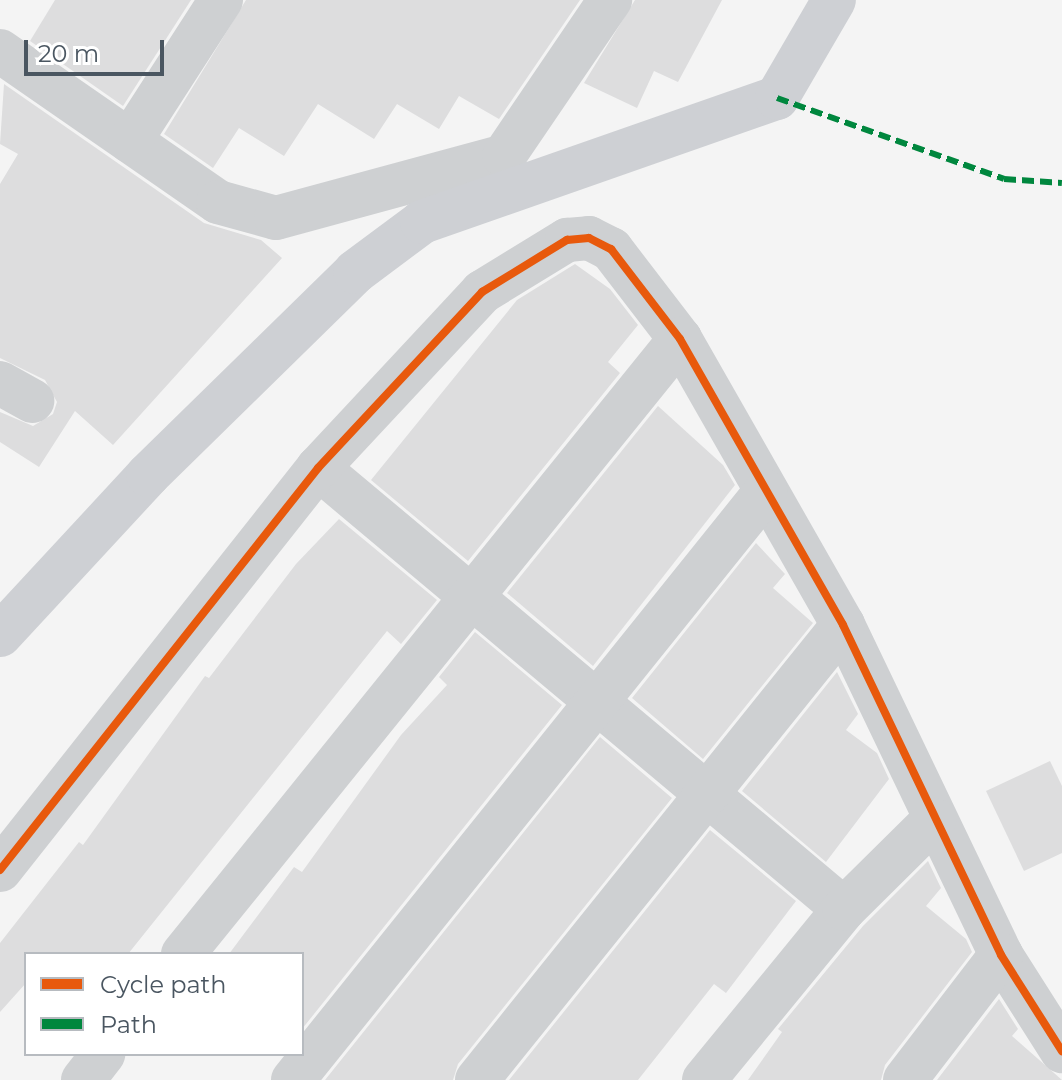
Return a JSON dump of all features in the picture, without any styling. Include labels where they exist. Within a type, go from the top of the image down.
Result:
[{"type":"street","points":[[130,141],[221,0]]},
{"type":"street","points":[[0,51],[218,202],[276,218],[493,161],[513,147],[610,0]]},
{"type":"street","points":[[0,635],[148,475],[355,272],[410,230],[488,196],[641,150],[777,98],[834,0]]},
{"type":"street","points":[[0,870],[318,468],[482,292],[567,240],[589,238],[611,249],[680,339],[843,625],[1001,955],[1062,1051]]},
{"type":"street","points":[[185,952],[680,339]]},
{"type":"street","points":[[318,468],[844,909]]},
{"type":"street","points":[[293,1080],[766,491]]},
{"type":"street","points":[[477,1080],[709,796],[843,625]]},
{"type":"street","points":[[704,1080],[844,909],[934,820]]},
{"type":"street","points":[[905,1080],[1001,955]]},
{"type":"street","points":[[83,1080],[101,1056]]},
{"type":"building","points":[[55,0],[191,0],[123,106],[30,41]]},
{"type":"building","points":[[246,0],[580,0],[499,119],[459,96],[439,129],[397,104],[374,139],[318,104],[284,156],[239,128],[213,168],[164,134]]},
{"type":"building","points":[[635,0],[722,0],[678,82],[654,71],[637,108],[584,83]]},
{"type":"building","points":[[4,84],[204,223],[261,240],[282,258],[113,445],[75,411],[39,467],[0,442],[0,412],[33,426],[53,414],[57,402],[45,380],[0,358],[0,184],[18,154],[0,144]]},
{"type":"building","points":[[575,264],[610,289],[638,325],[608,362],[620,373],[468,561],[371,480],[517,300]]},
{"type":"building","points":[[658,406],[723,465],[735,485],[593,666],[507,593]]},
{"type":"building","points":[[339,519],[437,600],[401,644],[387,631],[130,952],[24,952],[24,985],[0,1012],[0,943],[79,842],[83,845],[205,676],[209,678],[296,564]]},
{"type":"building","points":[[756,543],[785,574],[773,588],[813,623],[703,759],[632,698]]},
{"type":"building","points":[[475,632],[562,705],[304,1027],[304,952],[230,952],[294,867],[302,872],[401,735],[447,685],[439,677]]},
{"type":"building","points":[[837,672],[858,714],[846,730],[877,753],[889,779],[826,862],[742,791]]},
{"type":"building","points":[[600,737],[672,798],[458,1064],[453,1080],[325,1080]]},
{"type":"building","points":[[1050,761],[1062,786],[1062,853],[1024,871],[986,791]]},
{"type":"building","points":[[710,830],[796,901],[726,993],[714,984],[638,1080],[509,1080]]},
{"type":"building","points":[[928,861],[941,888],[926,906],[966,939],[972,952],[885,1065],[881,1080],[748,1080],[782,1032],[778,1029],[863,926]]},
{"type":"building","points":[[999,999],[1018,1029],[1012,1036],[1062,1080],[937,1080]]},
{"type":"marked path","points":[[777,98],[1004,179],[1062,183]]},
{"type":"cycle path","points":[[0,870],[318,468],[482,292],[567,240],[589,238],[611,249],[680,339],[843,625],[1001,955],[1062,1051]]}]
